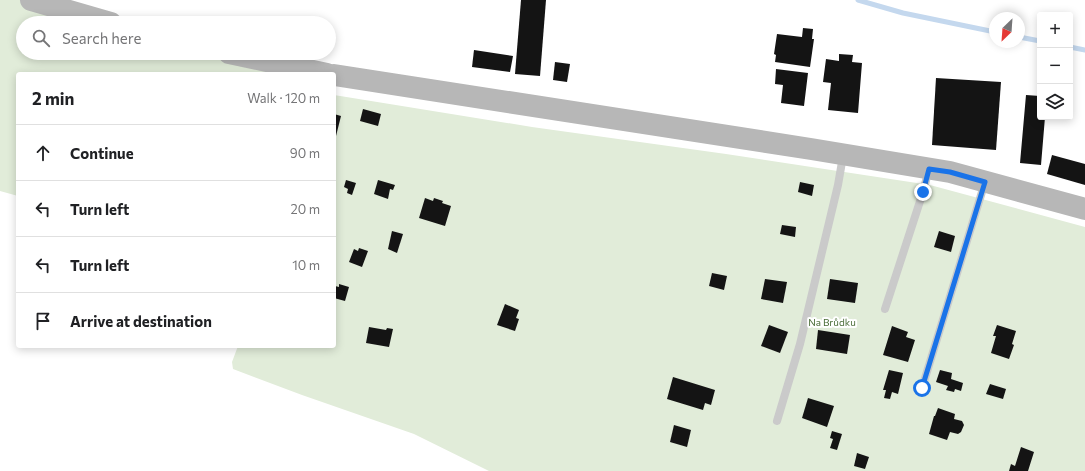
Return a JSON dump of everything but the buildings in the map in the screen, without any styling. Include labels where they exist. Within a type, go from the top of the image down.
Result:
[{"type":"main road","points":[[31,0],[87,16]]},
{"type":"main road","points":[[262,60],[319,72]]},
{"type":"main road","points":[[336,75],[844,154],[950,172],[1085,209]]},
{"type":"lane","points":[[777,421],[800,344],[844,154]]},
{"type":"lane","points":[[885,309],[929,169]]},
{"type":"lane","points":[[922,388],[985,182]]},
{"type":"green space","points":[[0,0],[31,0],[87,16],[16,16],[16,60],[259,60],[311,72],[16,72],[16,195],[0,191]]},
{"type":"green space","name":"Na Brůdku","points":[[336,95],[532,127],[726,154],[930,185],[1085,227],[1085,471],[489,471],[414,434],[233,369],[232,362],[237,348],[336,348]]},
{"type":"waterway","points":[[858,0],[903,13],[989,31]]},
{"type":"waterway","points":[[1025,38],[1037,40]]},
{"type":"waterway","points":[[1073,48],[1085,50]]},
{"type":"route","points":[[922,388],[985,182],[950,172],[929,169],[923,192]]}]
